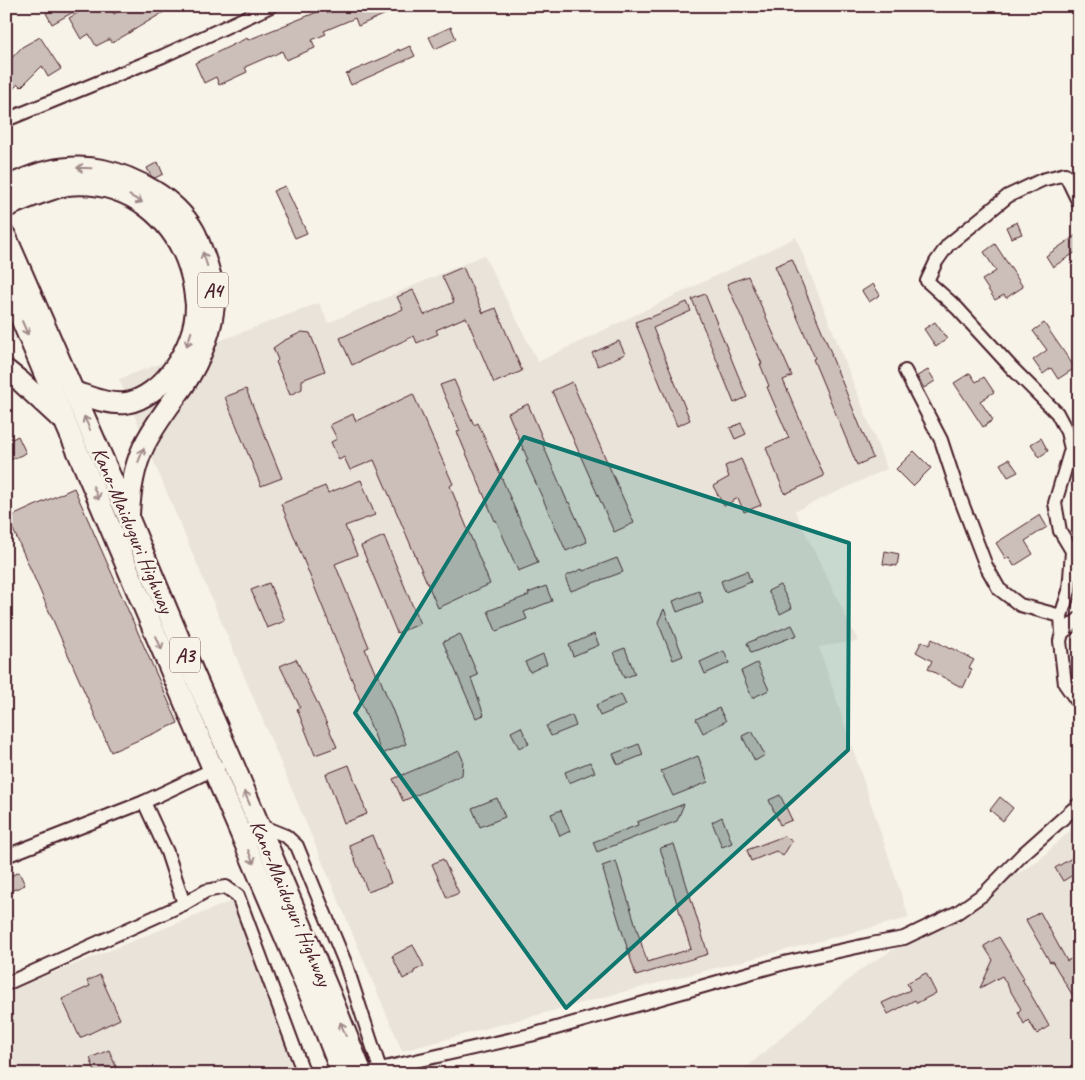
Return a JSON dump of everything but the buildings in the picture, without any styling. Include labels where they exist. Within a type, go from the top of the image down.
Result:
[{"type":"highway","name":"A4","points":[[6,207],[34,185],[48,171],[68,168],[90,168],[112,171],[137,181],[160,194],[181,213],[194,231],[211,280],[214,296],[213,311],[206,341],[198,363],[142,449],[133,475],[129,519]]},
{"type":"highway","name":"A4","points":[[6,186],[83,185],[105,187],[123,192],[156,213],[180,244],[188,264],[196,305],[195,317],[190,338],[184,352],[165,381],[151,392],[127,403],[111,403],[74,392]]},
{"type":"highway","name":"Kano-Maiduguri Highway","points":[[6,237],[129,519],[259,825],[370,1072]]},
{"type":"highway","name":"Kano-Maiduguri Highway","points":[[6,283],[325,1030],[342,1074]]},
{"type":"highway","points":[[6,370],[65,422]]},
{"type":"street","points":[[6,120],[163,56],[271,6]]},
{"type":"street","points":[[1079,202],[1065,174],[1042,180],[1008,196],[948,245],[936,262],[927,281],[957,308],[1012,368],[1057,413],[1066,432],[1072,449],[1055,503],[1060,531],[1072,551],[1069,591],[1061,616],[1062,633],[1060,641],[1065,684],[1079,704]]},
{"type":"street","points":[[905,371],[940,440],[983,557],[999,589],[1020,605],[1061,616]]},
{"type":"street","points":[[1062,633],[1079,619]]},
{"type":"street","points":[[6,856],[144,802],[232,761]]},
{"type":"street","points":[[144,802],[167,852],[184,904]]},
{"type":"street","points":[[259,825],[286,836],[297,846],[346,965],[370,1072],[535,1034],[788,962],[904,938],[958,912],[985,893],[1024,853],[1079,804]]},
{"type":"street","points":[[6,984],[184,904],[206,892],[226,887],[238,896],[304,1074]]},
{"type":"highlighted area","points":[[524,437],[849,543],[848,750],[566,1008],[355,713]]},
{"type":"shaded area","points":[[796,237],[887,469],[795,511],[858,641],[819,647],[909,918],[402,1051],[119,379],[319,303],[328,323],[484,255],[538,362]]},
{"type":"shaded area","points":[[1079,822],[1079,1074],[739,1074],[860,970],[1038,861]]},
{"type":"shaded area","points":[[232,901],[282,1028],[293,1074],[6,1074],[6,992]]}]
